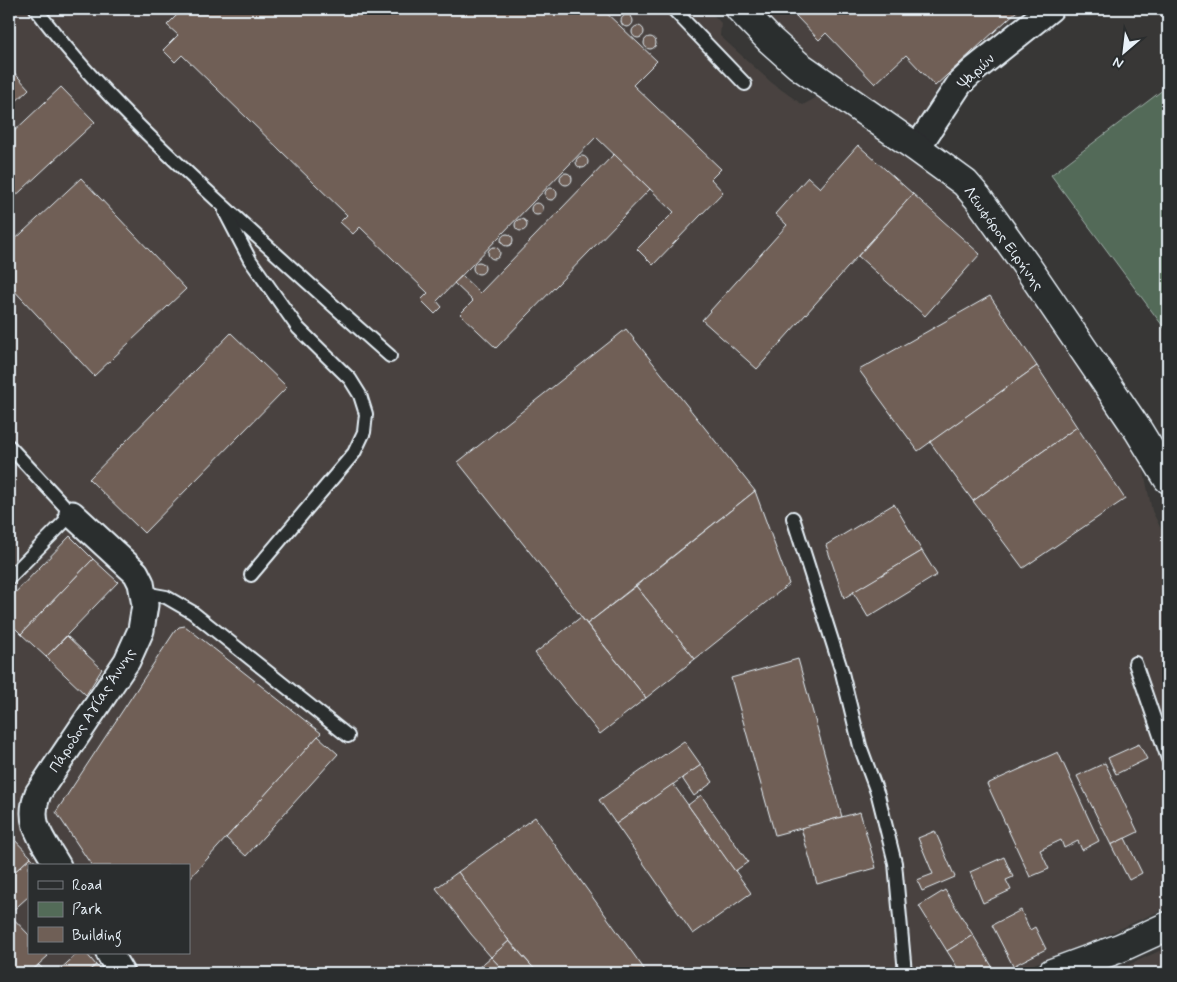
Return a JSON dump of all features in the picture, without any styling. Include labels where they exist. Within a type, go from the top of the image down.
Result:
[{"type":"street","name":"Λεωφόρος Ειρήνης","points":[[740,9],[798,65],[958,177],[978,198],[1103,377],[1168,480]]},
{"type":"street","name":"Ψαρών","points":[[917,148],[960,83],[975,68],[1050,9]]},
{"type":"street","name":"Πάροδος Αγίας Άννης","points":[[57,864],[38,832],[33,813],[38,793],[127,661],[141,630],[145,605],[144,593],[136,573],[72,514]]},
{"type":"street","points":[[1052,973],[1120,948],[1168,926]]},
{"type":"street","points":[[110,954],[121,973]]},
{"type":"lane","points":[[36,9],[80,64],[146,134],[218,202],[390,356]]},
{"type":"lane","points":[[673,9],[745,84]]},
{"type":"lane","points":[[218,202],[250,260],[298,328],[350,379],[360,395],[366,414],[364,432],[354,453],[251,575]]},
{"type":"lane","points":[[9,446],[72,514],[9,578]]},
{"type":"lane","points":[[793,518],[841,669],[860,746],[878,795],[895,863],[905,973]]},
{"type":"lane","points":[[144,593],[166,597],[192,612],[348,736]]},
{"type":"lane","points":[[1135,663],[1168,759]]},
{"type":"shaded area","points":[[9,9],[708,9],[721,23],[720,36],[772,83],[803,105],[819,96],[959,191],[1139,447],[1152,511],[1164,535],[1168,550],[1168,907],[1085,945],[1010,973],[9,973]]},
{"type":"shaded area","points":[[755,9],[1022,9],[936,91],[916,130],[849,91],[807,60]]},
{"type":"shaded area","points":[[1168,947],[1168,973],[1111,973]]},
{"type":"green space","points":[[1168,86],[1168,333],[1051,175]]},
{"type":"building","points":[[183,9],[602,9],[657,61],[633,85],[721,169],[711,179],[723,192],[653,265],[637,249],[674,212],[596,137],[437,301],[442,307],[435,314],[421,300],[428,293],[360,227],[353,234],[340,222],[347,215],[182,55],[175,62],[163,50],[178,35],[167,25]]},
{"type":"building","points":[[804,9],[1019,9],[935,86],[906,55],[875,84],[826,33],[819,40],[796,16]]},
{"type":"building","points":[[627,15],[633,21],[627,27],[621,21]]},
{"type":"building","points":[[638,26],[644,32],[638,38],[632,32]]},
{"type":"building","points":[[650,37],[656,43],[650,49],[644,43]]},
{"type":"building","points":[[9,67],[29,89],[9,108]]},
{"type":"building","points":[[61,87],[95,122],[9,202],[9,136]]},
{"type":"building","points":[[858,145],[913,194],[757,369],[702,320],[787,225],[775,214],[808,177],[820,188]]},
{"type":"building","points":[[614,154],[650,189],[496,348],[460,314],[473,301],[454,283],[462,276],[480,293]]},
{"type":"building","points":[[582,156],[588,162],[582,168],[576,162]]},
{"type":"building","points":[[566,173],[572,179],[566,185],[560,179]]},
{"type":"building","points":[[81,178],[186,289],[94,376],[9,285],[9,245]]},
{"type":"building","points":[[551,188],[557,194],[551,200],[545,194]]},
{"type":"building","points":[[913,194],[980,254],[925,316],[858,256]]},
{"type":"building","points":[[537,203],[543,209],[537,215],[531,209]]},
{"type":"building","points":[[521,219],[527,225],[521,231],[515,225]]},
{"type":"building","points":[[507,234],[513,240],[507,246],[501,240]]},
{"type":"building","points":[[494,247],[500,253],[494,259],[488,253]]},
{"type":"building","points":[[479,262],[485,268],[479,274],[473,268]]},
{"type":"building","points":[[990,296],[1037,366],[918,451],[859,370]]},
{"type":"building","points":[[626,329],[755,491],[587,624],[458,462]]},
{"type":"building","points":[[231,333],[287,387],[144,533],[89,479]]},
{"type":"building","points":[[1037,366],[1077,427],[973,501],[930,442]]},
{"type":"building","points":[[1077,427],[1125,499],[1023,568],[973,501]]},
{"type":"building","points":[[755,491],[789,584],[695,659],[636,586]]},
{"type":"building","points":[[894,504],[922,551],[844,598],[826,545]]},
{"type":"building","points":[[70,536],[93,559],[21,634],[9,622],[9,599]]},
{"type":"building","points":[[922,551],[937,575],[868,617],[853,592]]},
{"type":"building","points":[[93,559],[118,582],[46,657],[21,634]]},
{"type":"building","points":[[636,586],[695,659],[646,698],[587,624]]},
{"type":"building","points":[[581,617],[646,698],[600,734],[535,653]]},
{"type":"building","points":[[185,626],[321,733],[190,878],[190,864],[91,864],[56,812],[179,627]]},
{"type":"building","points":[[67,636],[102,669],[86,695],[46,657]]},
{"type":"building","points":[[798,659],[842,817],[775,835],[731,678]]},
{"type":"building","points":[[318,736],[338,754],[246,856],[226,838]]},
{"type":"building","points":[[684,741],[701,765],[616,824],[599,800]]},
{"type":"building","points":[[1139,744],[1147,759],[1116,774],[1108,758]]},
{"type":"building","points":[[1058,752],[1099,841],[1082,850],[1078,841],[1064,848],[1061,840],[1040,850],[1049,869],[1030,877],[987,784]]},
{"type":"building","points":[[1105,763],[1138,832],[1111,845],[1077,776]]},
{"type":"building","points":[[701,765],[713,782],[694,796],[682,778]]},
{"type":"building","points":[[673,784],[751,893],[693,934],[616,824]]},
{"type":"building","points":[[701,795],[748,862],[735,871],[688,805]]},
{"type":"building","points":[[860,812],[876,868],[817,884],[801,828]]},
{"type":"building","points":[[535,817],[647,973],[538,973],[499,929],[458,872]]},
{"type":"building","points":[[935,831],[955,877],[922,891],[917,880],[933,874],[918,838]]},
{"type":"building","points":[[12,837],[31,857],[9,877],[9,840]]},
{"type":"building","points":[[1125,838],[1142,873],[1129,880],[1111,845]]},
{"type":"building","points":[[31,857],[37,864],[28,864],[28,897],[9,914],[9,877]]},
{"type":"building","points":[[1004,857],[1013,877],[1006,880],[1011,890],[983,903],[970,872]]},
{"type":"building","points":[[458,872],[509,941],[491,957],[436,888]]},
{"type":"building","points":[[945,890],[973,935],[947,951],[919,906]]},
{"type":"building","points":[[1021,910],[1030,930],[1035,927],[1046,949],[1013,966],[992,925]]},
{"type":"building","points":[[9,914],[28,934],[28,954],[46,954],[48,956],[29,973],[9,973]]},
{"type":"building","points":[[973,935],[993,968],[984,973],[961,973],[947,951]]},
{"type":"building","points":[[509,941],[538,973],[506,973],[491,957]]},
{"type":"building","points":[[77,954],[87,954],[96,965],[86,973],[56,973]]},
{"type":"building","points":[[491,957],[506,973],[472,973]]},
{"type":"building","points":[[39,965],[47,973],[29,973]]},
{"type":"building","points":[[96,965],[104,973],[86,973]]}]
